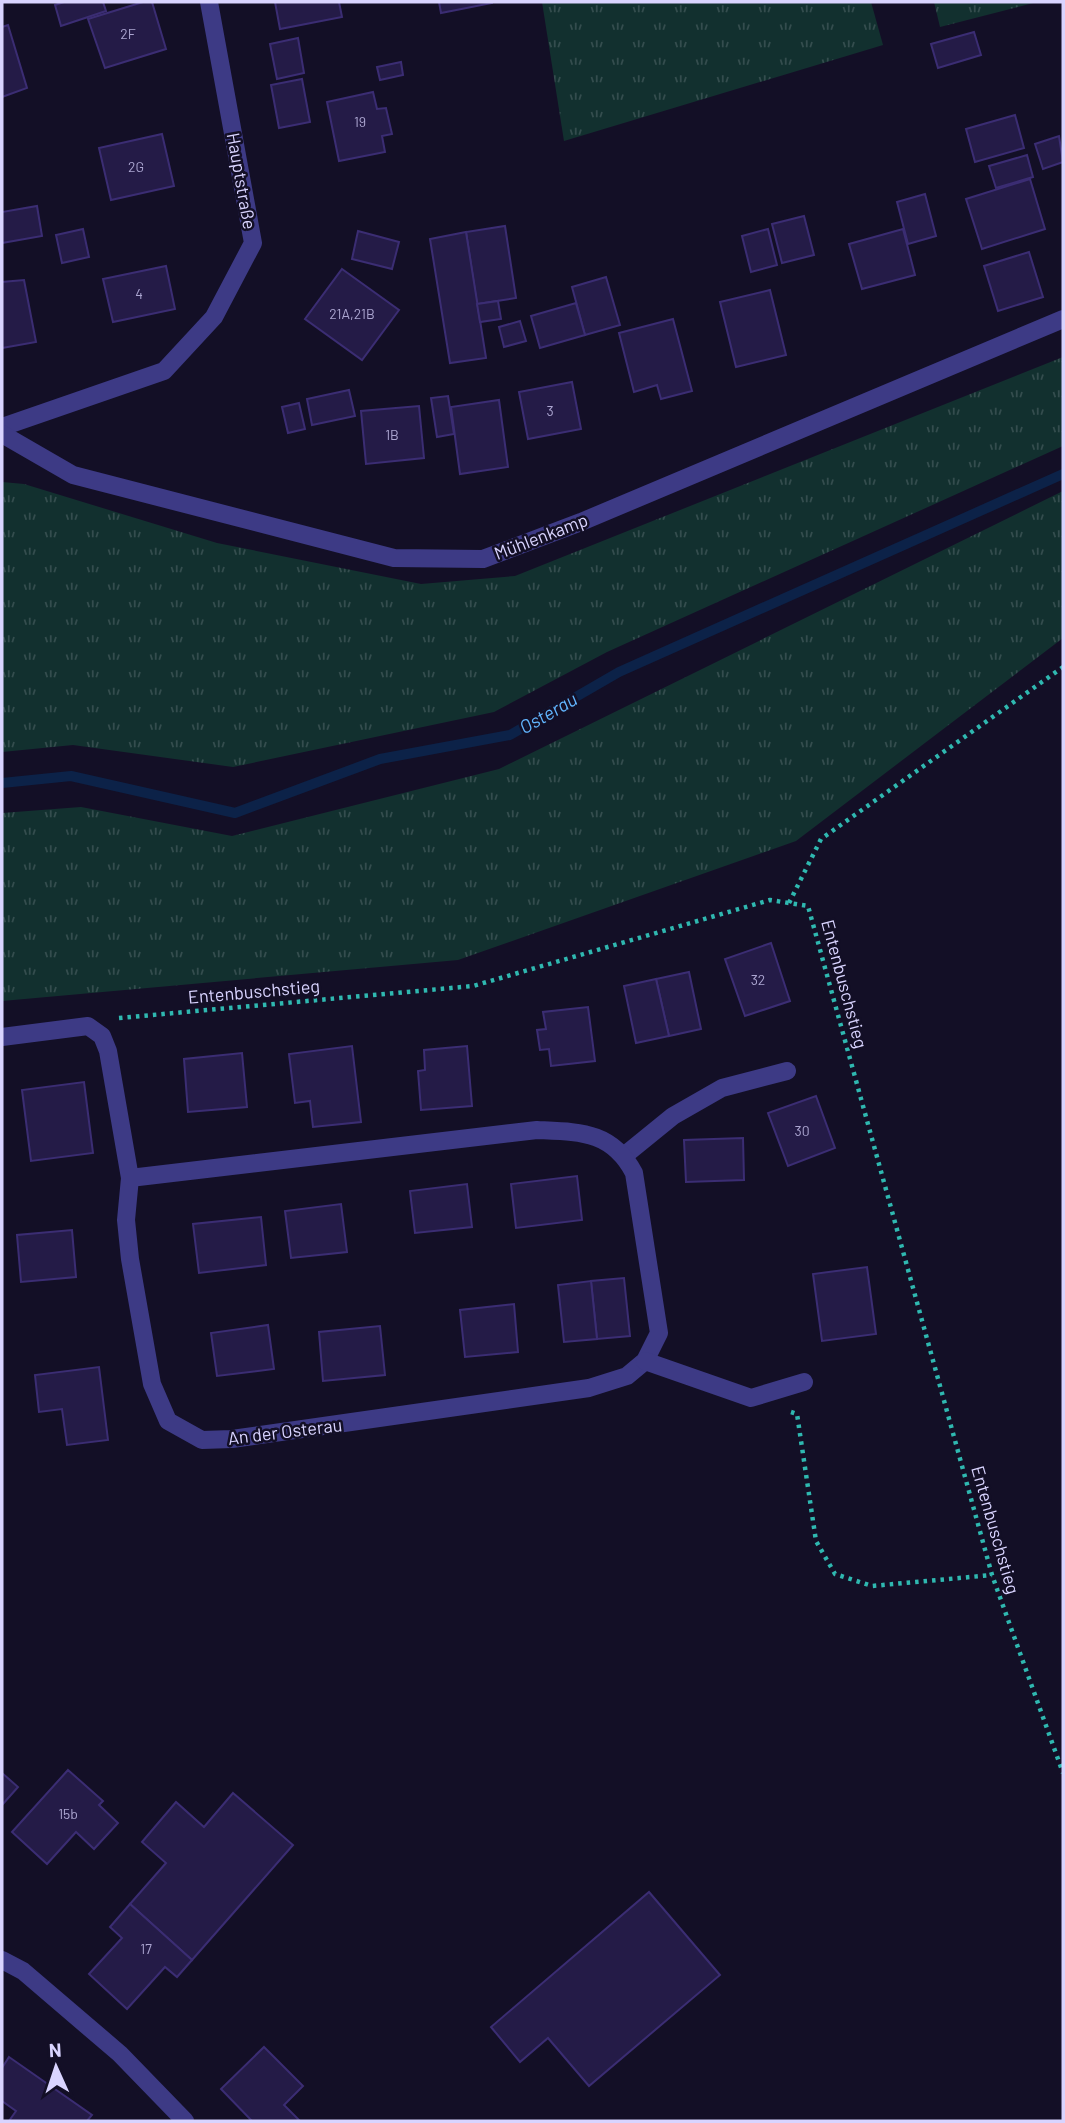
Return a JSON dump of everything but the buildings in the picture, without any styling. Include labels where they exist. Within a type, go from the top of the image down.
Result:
[{"type":"street","name":"Hauptstraße","points":[[2,427],[164,371],[214,317],[253,243],[209,2]]},
{"type":"street","name":"Mühlenkamp","points":[[2,434],[73,475],[86,479],[394,558],[483,559],[581,522],[1063,318]]},
{"type":"street","points":[[2,1037],[88,1026]]},
{"type":"street","name":"An der Osterau","points":[[88,1026],[102,1036],[108,1051],[130,1178],[126,1220],[128,1246],[152,1384],[168,1421],[202,1440],[326,1428],[589,1388],[626,1376],[646,1361]]},
{"type":"street","points":[[625,1155],[673,1116],[722,1088],[788,1071]]},
{"type":"street","points":[[130,1178],[537,1130],[576,1131],[604,1139],[625,1155],[634,1173],[659,1334],[646,1361],[751,1398],[804,1382]]},
{"type":"street","points":[[2,1960],[23,1971],[120,2054],[185,2121]]},
{"type":"path","points":[[789,903],[821,839],[1063,667]]},
{"type":"path","name":"Entenbuschstieg","points":[[88,1026],[107,1019],[473,986],[770,900],[808,906],[992,1575],[1063,1773]]},
{"type":"path","points":[[751,1398],[797,1414],[816,1541],[835,1574],[873,1586],[992,1575]]},
{"type":"green space","points":[[542,2],[871,2],[883,45],[564,141]]},
{"type":"green space","points":[[934,2],[1037,2],[940,27]]},
{"type":"green space","points":[[1063,357],[1063,446],[607,652],[494,712],[233,767],[73,745],[2,752],[2,482],[24,484],[217,543],[421,584],[515,576]]},
{"type":"green space","points":[[1063,491],[1063,638],[796,841],[458,960],[2,1001],[2,813],[81,807],[232,836],[499,769]]},
{"type":"waterway","name":"Osterau","points":[[2,783],[71,776],[235,813],[380,759],[510,735],[619,672],[1063,474]]}]
